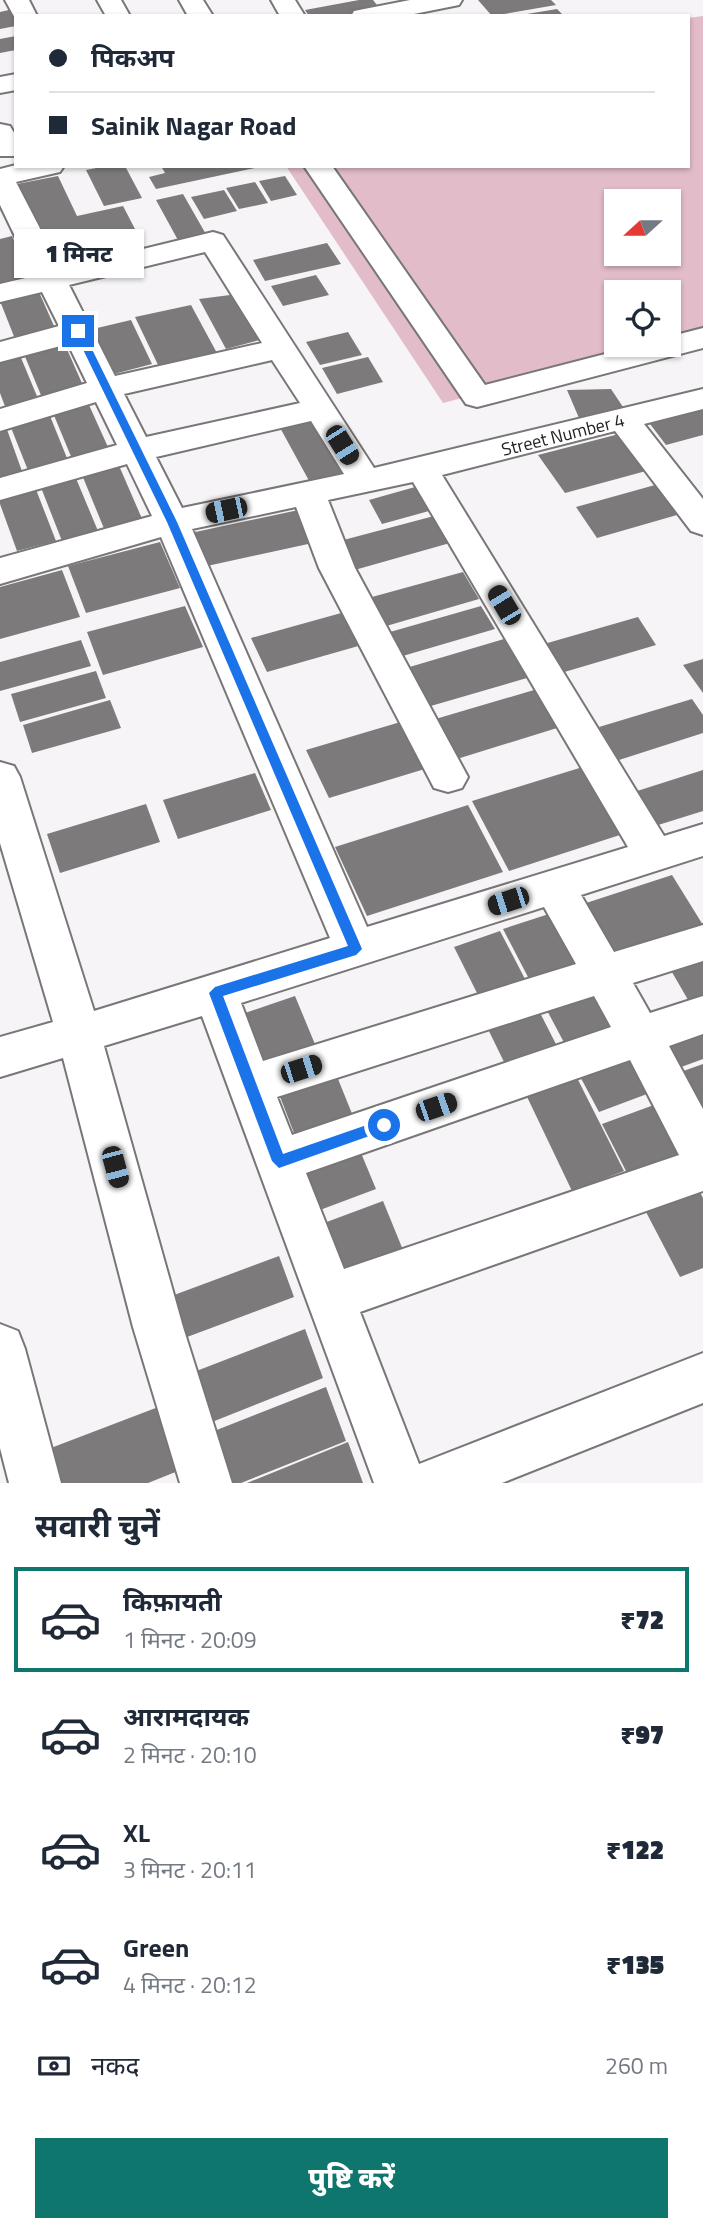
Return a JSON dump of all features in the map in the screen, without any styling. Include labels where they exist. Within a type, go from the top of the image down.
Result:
[{"type":"street","points":[[378,14],[461,3]]},
{"type":"street","points":[[4,150],[53,280],[172,522],[356,949]]},
{"type":"street","points":[[319,168],[477,397],[703,338]]},
{"type":"street","points":[[0,293],[213,241],[365,481]]},
{"type":"street","points":[[0,352],[78,331]]},
{"type":"street","points":[[0,420],[106,388],[281,348]]},
{"type":"street","name":"Street Number 4","points":[[0,571],[172,522],[422,469],[703,399]]},
{"type":"street","points":[[0,489],[136,450],[320,410]]},
{"type":"street","points":[[624,420],[703,523]]},
{"type":"street","points":[[422,469],[654,855]]},
{"type":"street","points":[[309,493],[337,568],[448,776]]},
{"type":"street","points":[[0,777],[79,1034],[158,1327],[206,1483]]},
{"type":"street","points":[[0,1057],[215,993],[703,839]]},
{"type":"street","points":[[554,887],[640,1036],[703,1154]]},
{"type":"street","points":[[250,1085],[703,943]]},
{"type":"street","points":[[215,993],[400,1483]]},
{"type":"street","points":[[279,1161],[703,1015]]},
{"type":"street","points":[[330,1298],[703,1169]]},
{"type":"street","points":[[0,1349],[35,1483]]},
{"type":"street","points":[[436,1483],[703,1378]]},
{"type":"shaded area","points":[[703,16],[703,335],[681,341],[681,280],[604,280],[604,357],[619,357],[443,403],[287,168],[690,168],[690,18]]},
{"type":"building","points":[[373,0],[381,10],[362,14],[308,14],[305,10]]},
{"type":"building","points":[[478,0],[551,0],[556,5],[504,14],[490,14]]},
{"type":"building","points":[[13,9],[14,26],[0,29],[0,12]]},
{"type":"building","points":[[557,9],[562,14],[527,14]]},
{"type":"building","points":[[14,36],[14,50],[0,53],[0,39]]},
{"type":"building","points":[[126,168],[142,198],[104,206],[86,170]]},
{"type":"building","points":[[162,168],[255,168],[156,189],[149,177],[165,173]]},
{"type":"building","points":[[58,176],[77,216],[123,206],[146,250],[59,269],[17,184]]},
{"type":"building","points":[[285,176],[297,195],[271,201],[259,181]]},
{"type":"building","points":[[255,182],[268,203],[239,209],[226,188]]},
{"type":"building","points":[[224,190],[237,211],[204,219],[191,197]]},
{"type":"building","points":[[183,194],[207,236],[179,242],[156,200]]},
{"type":"building","points":[[12,236],[31,279],[0,286],[0,239]]},
{"type":"building","points":[[327,243],[341,264],[265,281],[253,260]]},
{"type":"building","points":[[316,275],[329,295],[283,306],[271,286]]},
{"type":"building","points":[[39,292],[58,335],[17,344],[0,301]]},
{"type":"building","points":[[238,294],[263,339],[226,349],[199,299]]},
{"type":"building","points":[[191,305],[218,355],[160,369],[135,317]]},
{"type":"building","points":[[131,320],[152,364],[114,374],[93,329]]},
{"type":"building","points":[[348,332],[362,355],[320,365],[306,342]]},
{"type":"building","points":[[62,338],[85,390],[43,400],[21,347]]},
{"type":"building","points":[[19,353],[39,401],[6,409],[0,393],[0,357]]},
{"type":"building","points":[[368,357],[383,382],[337,394],[322,368]]},
{"type":"building","points":[[611,389],[623,407],[579,418],[567,390]]},
{"type":"building","points":[[89,405],[112,456],[75,466],[53,413]]},
{"type":"building","points":[[703,410],[703,435],[666,445],[650,424]]},
{"type":"building","points":[[319,414],[355,477],[313,488],[278,424]]},
{"type":"building","points":[[50,416],[71,468],[31,478],[10,425]]},
{"type":"building","points":[[5,424],[23,474],[0,482],[0,425]]},
{"type":"building","points":[[619,434],[646,471],[565,493],[538,455]]},
{"type":"building","points":[[117,461],[143,521],[105,531],[80,470]]},
{"type":"building","points":[[75,476],[98,531],[62,541],[40,485]]},
{"type":"building","points":[[655,485],[677,515],[597,538],[576,507]]},
{"type":"building","points":[[35,487],[56,541],[17,551],[0,504],[0,495]]},
{"type":"building","points":[[415,487],[429,511],[382,524],[369,500]]},
{"type":"building","points":[[308,508],[322,541],[198,568],[186,534]]},
{"type":"building","points":[[434,516],[450,543],[351,571],[336,542]]},
{"type":"building","points":[[160,542],[180,588],[86,613],[68,566]]},
{"type":"building","points":[[62,570],[80,617],[0,639],[0,587]]},
{"type":"building","points":[[463,572],[479,599],[376,629],[361,600]]},
{"type":"building","points":[[185,606],[203,647],[103,675],[87,632]]},
{"type":"building","points":[[481,606],[495,629],[389,660],[376,636]]},
{"type":"building","points":[[352,610],[369,643],[267,672],[251,638]]},
{"type":"building","points":[[638,617],[656,645],[561,673],[544,644]]},
{"type":"building","points":[[504,639],[527,678],[417,710],[396,671]]},
{"type":"building","points":[[81,640],[91,666],[0,691],[0,662]]},
{"type":"building","points":[[703,659],[703,693],[683,665]]},
{"type":"building","points":[[96,671],[106,698],[20,722],[11,694]]},
{"type":"building","points":[[534,690],[557,728],[444,763],[422,723]]},
{"type":"building","points":[[692,699],[703,715],[703,733],[619,760],[599,727]]},
{"type":"building","points":[[110,700],[121,728],[32,753],[23,725]]},
{"type":"building","points":[[414,718],[438,765],[329,798],[306,750]]},
{"type":"building","points":[[586,766],[626,833],[509,871],[472,801]]},
{"type":"building","points":[[703,770],[703,811],[655,826],[634,792]]},
{"type":"building","points":[[255,773],[271,810],[178,839],[163,800]]},
{"type":"building","points":[[146,804],[160,842],[60,873],[47,834]]},
{"type":"building","points":[[468,805],[503,872],[367,916],[335,847]]},
{"type":"building","points":[[672,875],[703,925],[609,957],[580,905]]},
{"type":"building","points":[[552,913],[579,962],[529,979],[503,929]]},
{"type":"building","points":[[500,931],[525,979],[478,995],[454,947]]},
{"type":"building","points":[[703,947],[703,1009],[695,1012],[665,960]]},
{"type":"building","points":[[594,983],[621,1031],[568,1050],[542,1001]]},
{"type":"building","points":[[295,996],[317,1049],[266,1066],[245,1013]]},
{"type":"building","points":[[535,1003],[560,1052],[508,1070],[484,1021]]},
{"type":"building","points":[[703,1018],[703,1059],[673,1070],[654,1036]]},
{"type":"building","points":[[631,1047],[655,1091],[599,1112],[575,1067]]},
{"type":"building","points":[[569,1062],[624,1171],[572,1191],[519,1080]]},
{"type":"building","points":[[703,1064],[703,1130],[672,1075]]},
{"type":"building","points":[[336,1074],[357,1126],[299,1146],[279,1094]]},
{"type":"building","points":[[662,1102],[688,1150],[627,1173],[602,1124]]},
{"type":"building","points":[[356,1141],[376,1189],[320,1210],[301,1161]]},
{"type":"building","points":[[700,1192],[703,1198],[703,1268],[680,1277],[646,1212]]},
{"type":"building","points":[[383,1201],[403,1250],[344,1273],[324,1223]]},
{"type":"building","points":[[279,1256],[294,1297],[171,1343],[158,1301]]},
{"type":"building","points":[[305,1329],[323,1378],[202,1426],[186,1375]]},
{"type":"building","points":[[326,1387],[346,1441],[241,1483],[220,1483],[204,1435]]},
{"type":"building","points":[[174,1401],[193,1465],[148,1483],[51,1483],[43,1451]]},
{"type":"building","points":[[348,1442],[363,1483],[247,1483]]},
{"type":"route","points":[[78,331],[172,522],[356,949],[215,993],[279,1161],[384,1125]]}]
